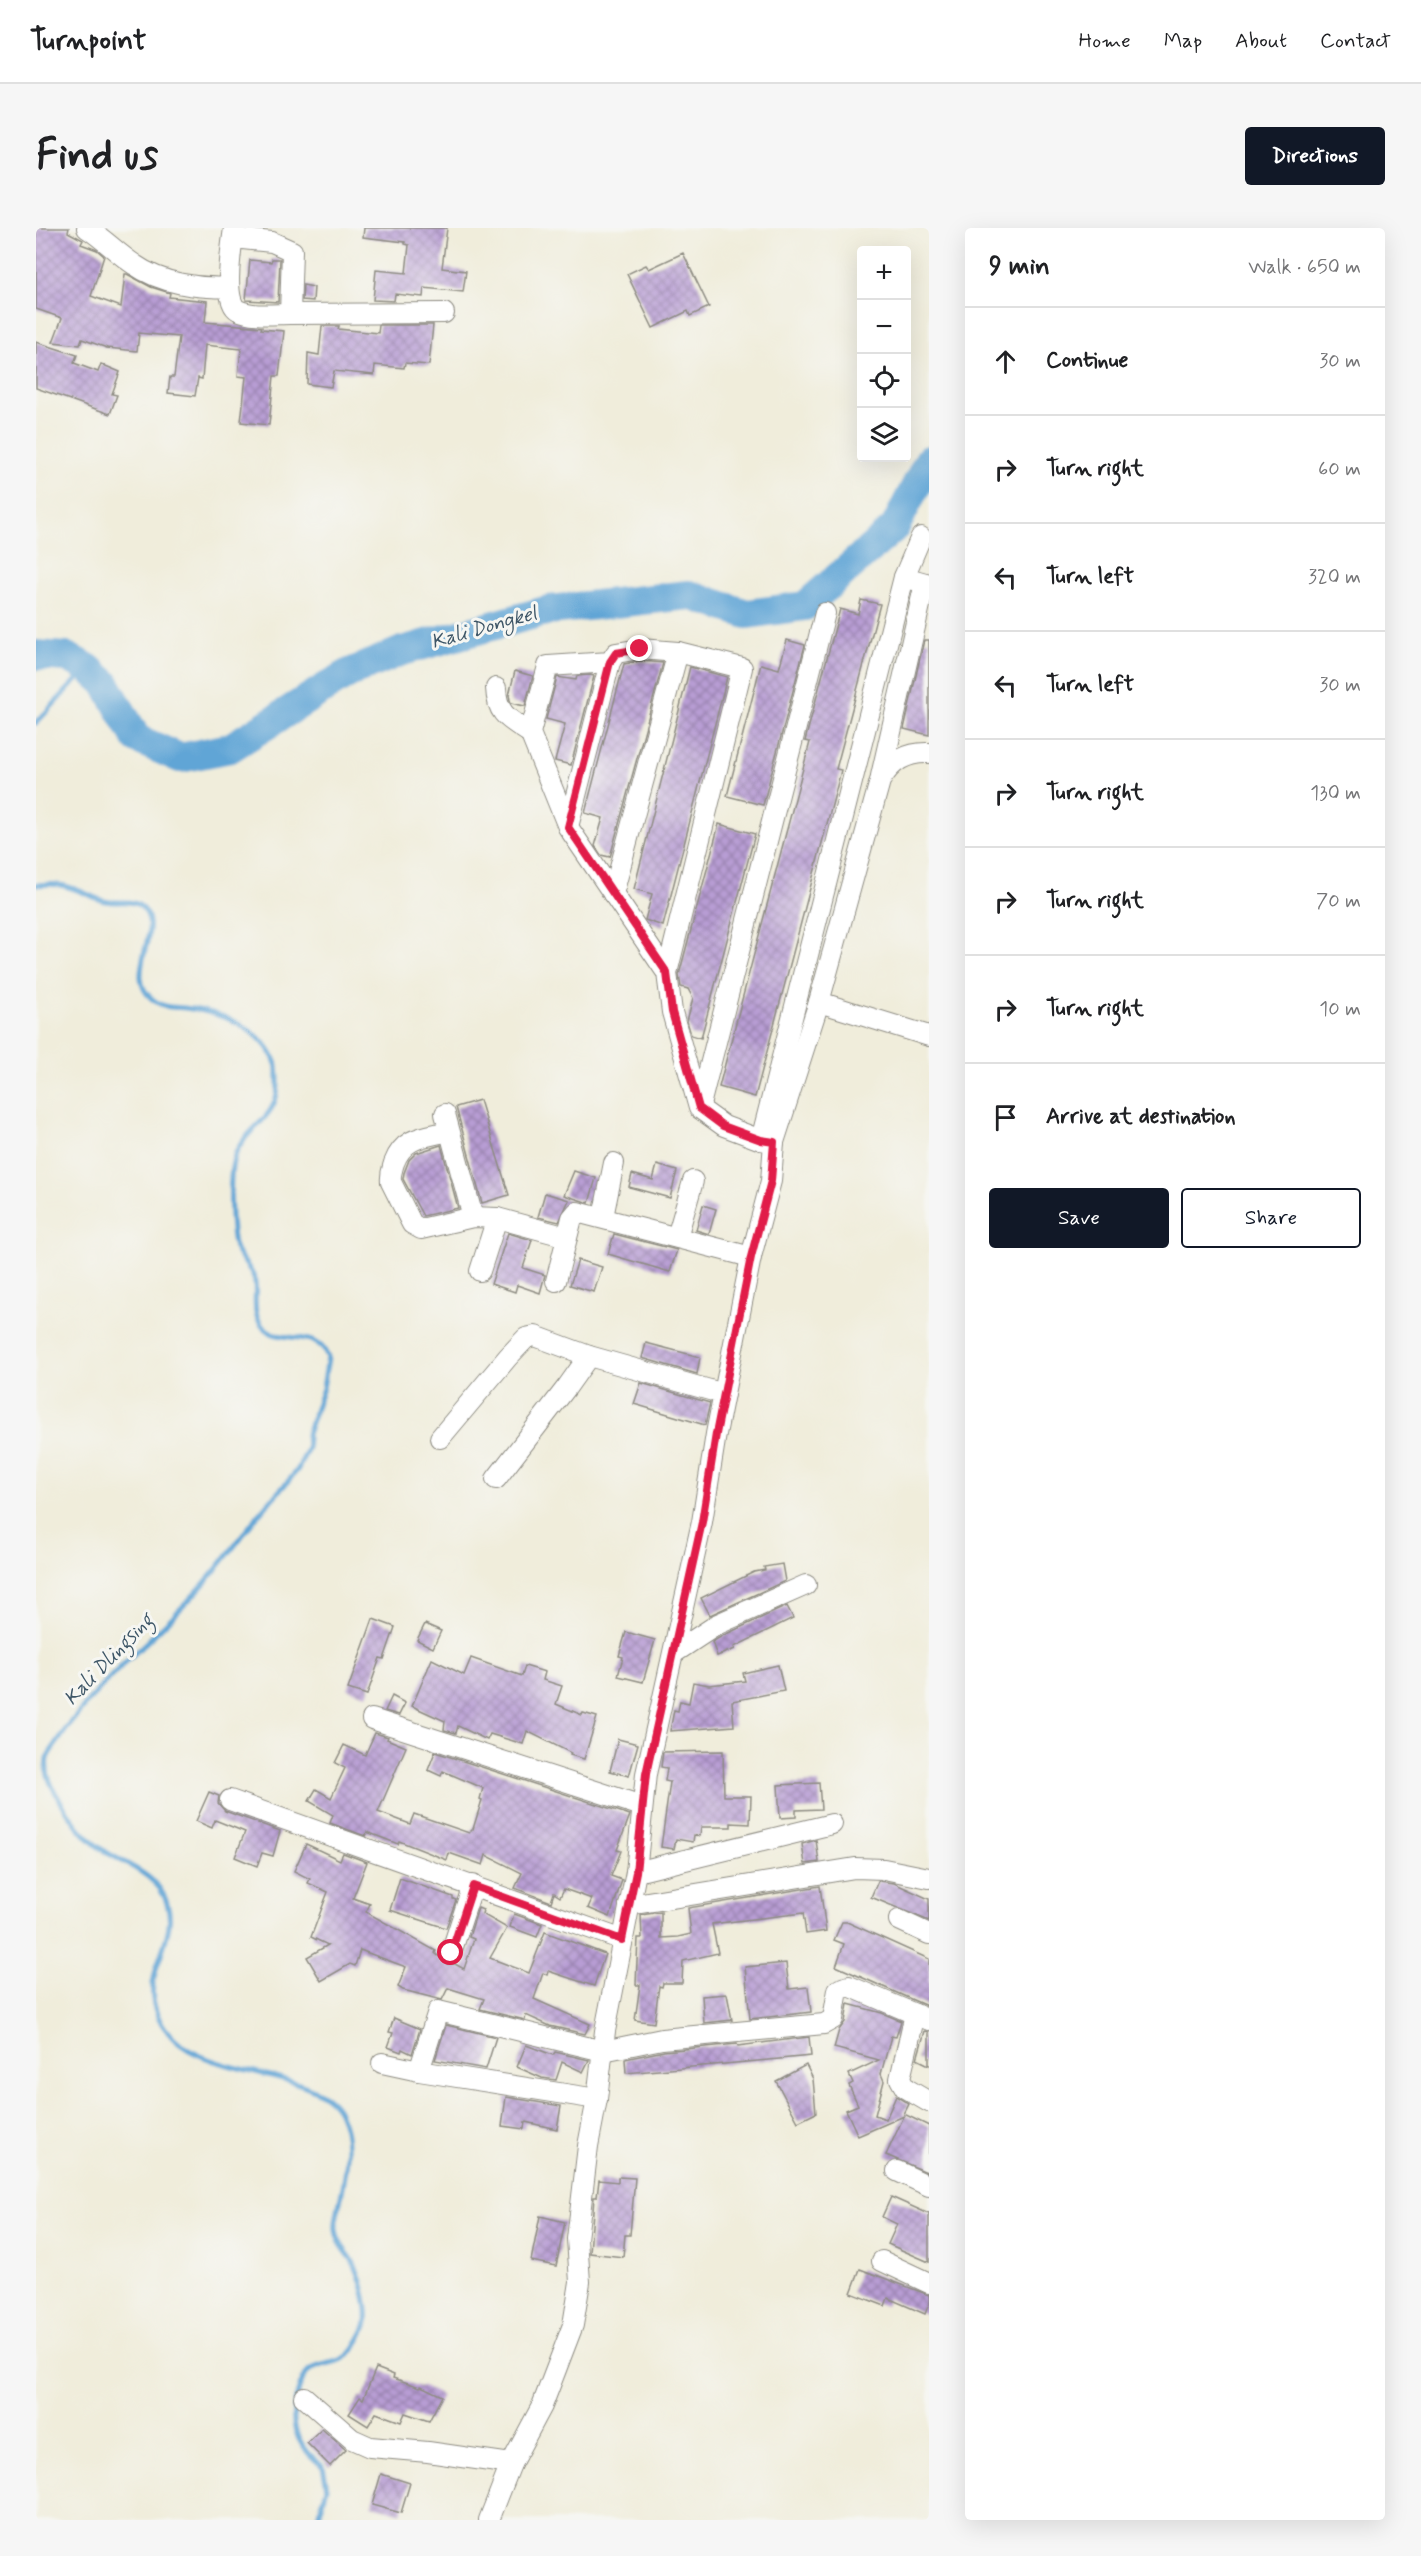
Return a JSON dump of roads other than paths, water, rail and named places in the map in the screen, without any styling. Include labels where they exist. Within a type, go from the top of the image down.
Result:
[{"type":"street","points":[[87,228],[136,267],[177,284],[211,288],[229,287]]},
{"type":"street","points":[[290,314],[292,251],[272,242],[233,233],[229,287],[231,302],[236,309],[251,313],[290,314],[444,313]]},
{"type":"street","points":[[489,2520],[511,2464],[542,2406],[573,2325],[580,2282],[577,2239],[588,2146],[622,1940],[636,1872],[646,1774],[675,1653],[702,1522],[751,1257],[771,1181],[767,1141],[904,577],[921,537]]},
{"type":"street","points":[[767,1141],[819,1002],[880,780],[927,583],[904,577]]},
{"type":"street","points":[[699,1108],[825,613]]},
{"type":"street","points":[[568,827],[610,662],[616,653],[640,649],[686,652],[742,668],[667,973],[672,1012],[699,1108],[723,1126],[767,1141]]},
{"type":"street","points":[[613,894],[678,652]]},
{"type":"street","points":[[530,733],[548,666],[610,662]]},
{"type":"street","points":[[496,688],[497,702],[504,716],[530,733],[568,827],[667,973]]},
{"type":"street","points":[[880,780],[888,767],[902,758],[919,752],[929,753]]},
{"type":"street","points":[[819,1002],[929,1036]]},
{"type":"street","points":[[473,1217],[447,1123],[404,1145],[390,1174],[391,1182],[412,1224],[421,1229],[473,1217],[497,1218],[567,1238]]},
{"type":"street","points":[[603,1217],[614,1163]]},
{"type":"street","points":[[677,1237],[693,1181]]},
{"type":"street","points":[[556,1281],[572,1218],[577,1212],[751,1257]]},
{"type":"street","points":[[480,1271],[497,1218]]},
{"type":"street","points":[[440,1438],[526,1338],[535,1336],[589,1356],[724,1394]]},
{"type":"street","points":[[496,1479],[589,1356]]},
{"type":"street","points":[[675,1653],[718,1624],[806,1585]]},
{"type":"street","points":[[372,1719],[642,1806]]},
{"type":"street","points":[[230,1800],[622,1940]]},
{"type":"street","points":[[636,1872],[832,1824]]},
{"type":"street","points":[[629,1905],[855,1868],[884,1869],[929,1878]]},
{"type":"street","points":[[451,1953],[473,1886]]},
{"type":"street","points":[[899,1920],[929,1934]]},
{"type":"street","points":[[418,2071],[436,2015],[441,2011],[603,2051],[662,2039],[824,2025],[833,2019],[838,1990],[849,1986],[922,2017],[900,2079],[905,2088],[929,2102]]},
{"type":"street","points":[[382,2063],[418,2071],[597,2099]]},
{"type":"street","points":[[897,2171],[929,2186]]},
{"type":"street","points":[[882,2261],[929,2283]]},
{"type":"street","points":[[304,2397],[352,2439],[370,2447],[428,2452],[511,2464]]},
{"type":"waterway","name":"Kali Dongkel","points":[[36,655],[67,657],[88,668],[105,683],[137,739],[180,758],[230,748],[347,674],[402,651],[549,610],[689,595],[747,614],[805,606],[895,527],[929,460]]},
{"type":"waterway","name":"Kali Dlingsing","points":[[36,723],[88,668]]},
{"type":"waterway","name":"Kali Dlingsing","points":[[36,885],[63,886],[101,900],[131,902],[140,906],[147,915],[149,926],[141,979],[145,991],[162,1005],[213,1013],[239,1024],[251,1032],[270,1051],[278,1070],[277,1096],[266,1116],[243,1141],[233,1162],[231,1192],[233,1240],[237,1252],[254,1278],[256,1314],[263,1327],[278,1335],[313,1341],[322,1347],[328,1357],[323,1388],[307,1434],[308,1448],[298,1469],[184,1606],[93,1696],[76,1716],[47,1759],[48,1774],[53,1788],[82,1831],[93,1843],[140,1871],[160,1889],[168,1908],[169,1925],[154,1978],[153,1997],[158,2016],[173,2038],[190,2051],[212,2060],[310,2088],[327,2098],[339,2112],[343,2122],[347,2143],[346,2165],[336,2229],[339,2241],[351,2258],[361,2280],[367,2307],[367,2322],[354,2350],[348,2356],[320,2366],[306,2374],[295,2403],[294,2424],[297,2434],[307,2451],[323,2466],[327,2487],[318,2520]]}]
